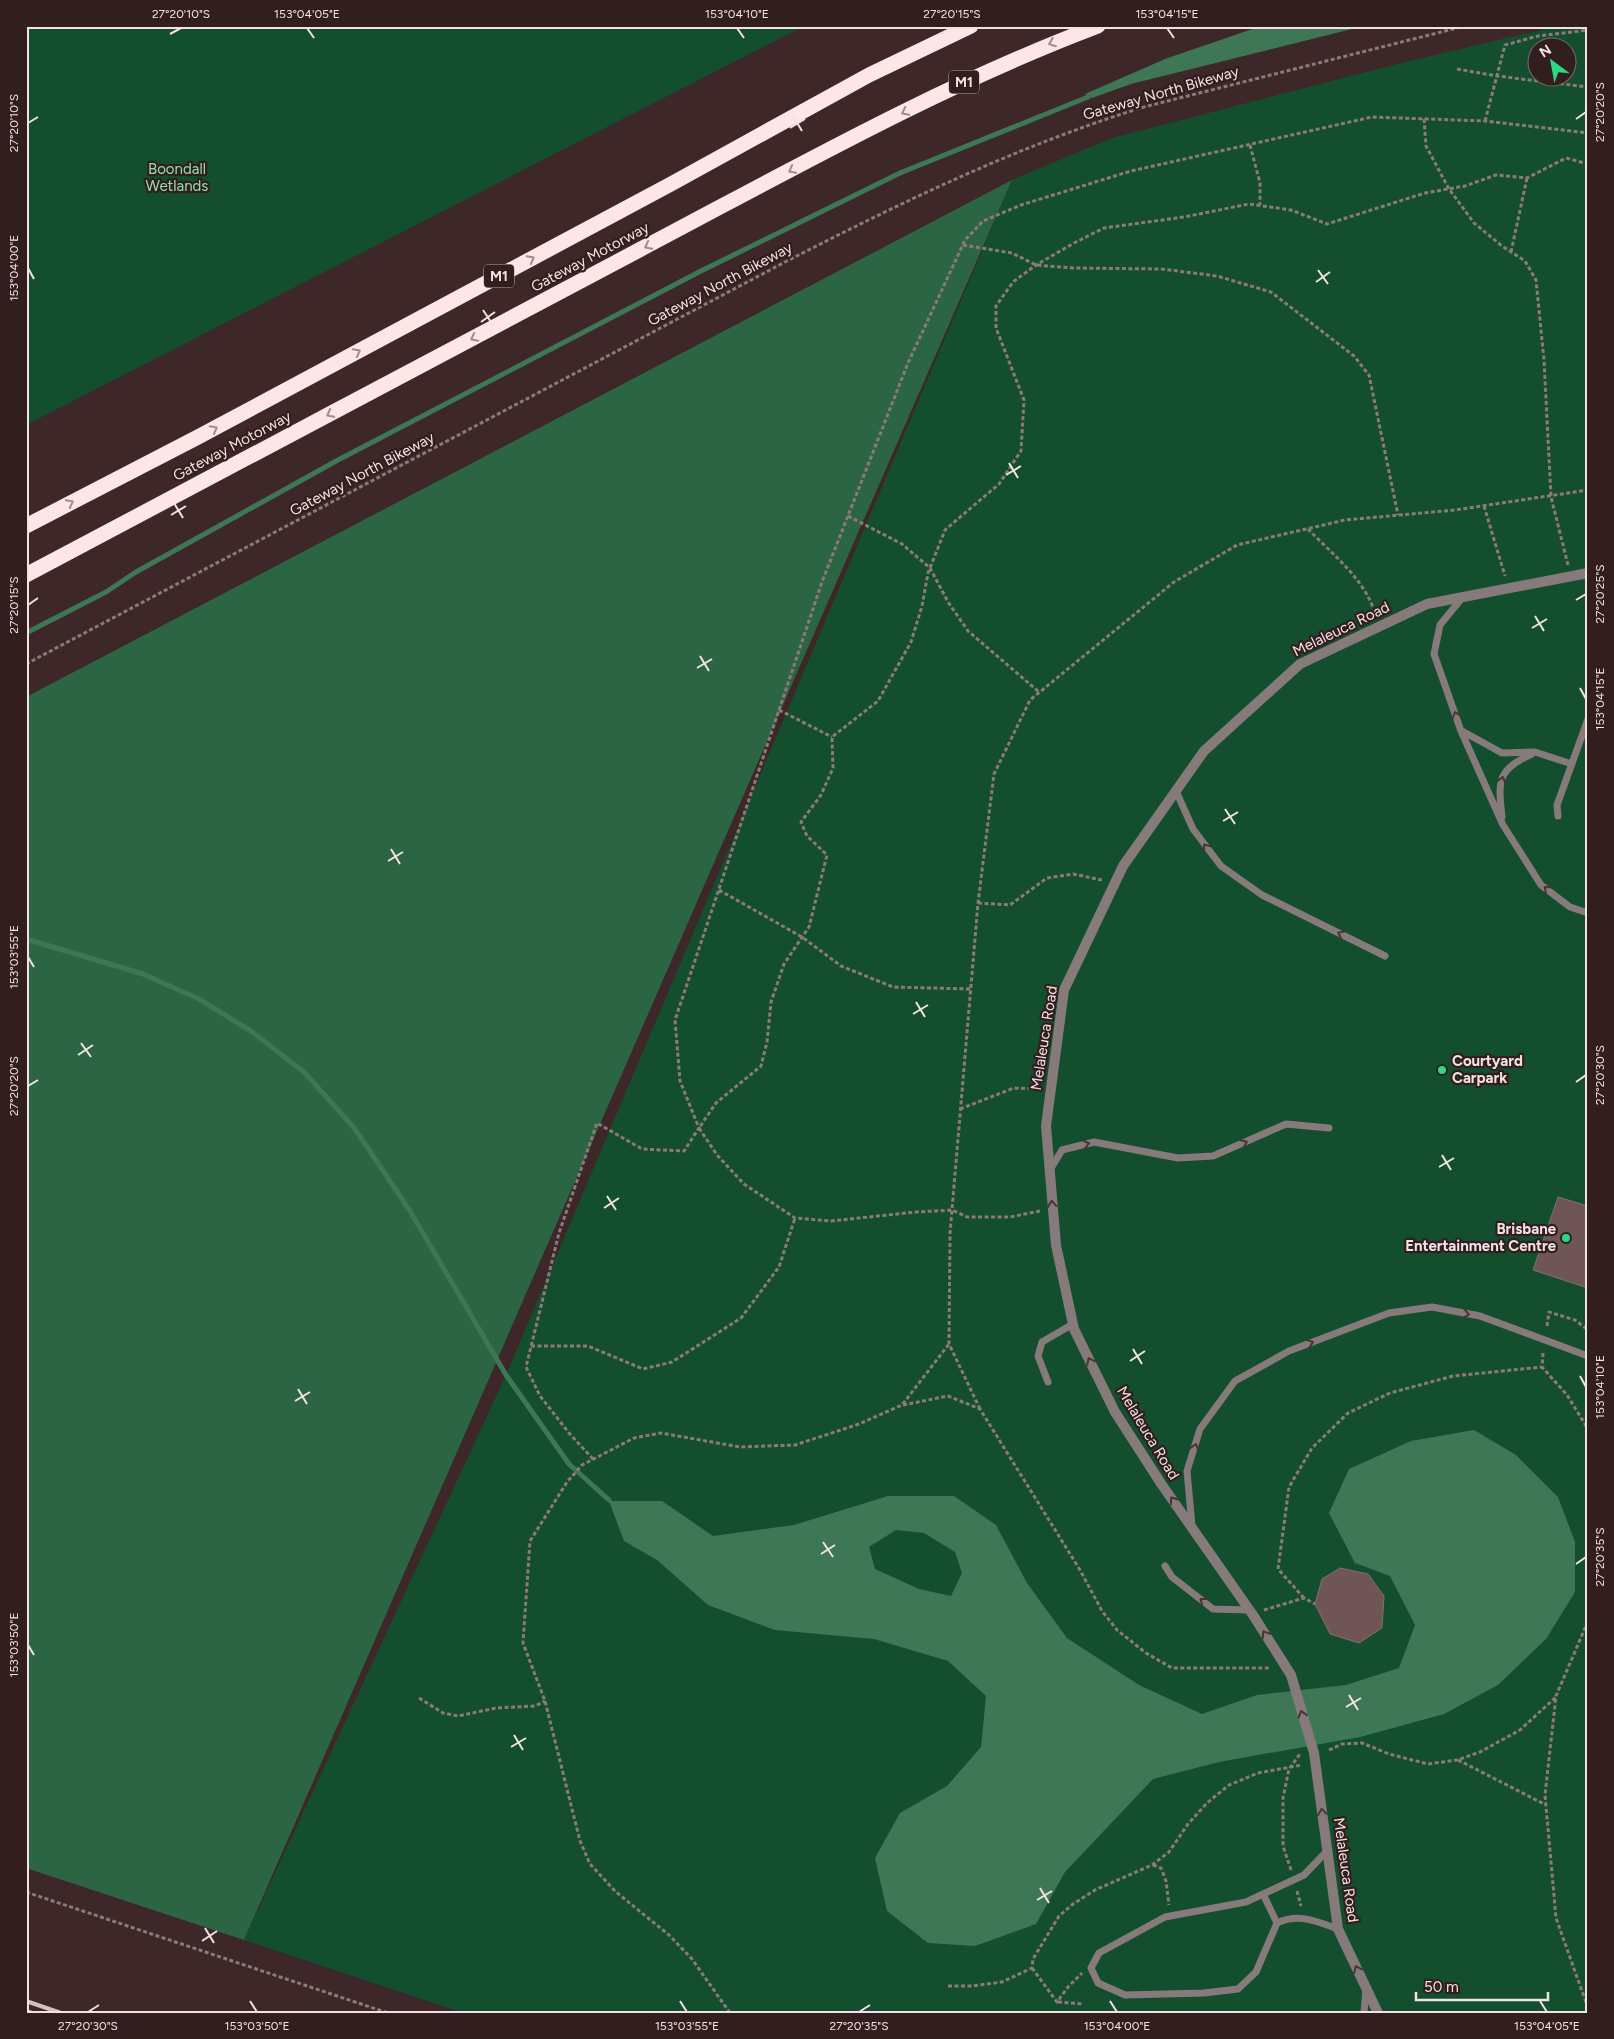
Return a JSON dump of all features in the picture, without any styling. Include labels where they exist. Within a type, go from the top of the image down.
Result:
[{"type":"highway","name":"Gateway Motorway","points":[[26,526],[198,437],[672,184],[869,75],[971,26]]},
{"type":"highway","name":"Gateway Motorway","points":[[26,575],[689,224],[946,91],[1042,47],[1098,26]]},
{"type":"street","name":"Melaleuca Road","points":[[1378,2013],[1338,1929],[1328,1850],[1311,1757],[1290,1676],[1251,1612],[1192,1529],[1115,1412],[1073,1324],[1056,1245],[1046,1126],[1064,990],[1123,866],[1204,751],[1300,664],[1427,604],[1588,573]]},
{"type":"lane","points":[[1462,598],[1440,625],[1434,654],[1461,731],[1502,825],[1541,885],[1570,907],[1588,913]]},
{"type":"lane","points":[[1558,816],[1557,805],[1588,720]]},
{"type":"lane","points":[[1461,731],[1502,753],[1536,752],[1572,764]]},
{"type":"lane","points":[[1502,825],[1499,792],[1504,772],[1514,762],[1536,752]]},
{"type":"lane","points":[[1176,791],[1193,829],[1221,866],[1262,895],[1385,956]]},
{"type":"lane","points":[[1050,1171],[1062,1150],[1094,1142],[1178,1158],[1187,1158],[1213,1156],[1286,1124],[1329,1128]]},
{"type":"lane","points":[[1192,1529],[1187,1471],[1200,1429],[1235,1381],[1289,1351],[1389,1312],[1432,1307],[1480,1316],[1588,1356]]},
{"type":"lane","points":[[1048,1382],[1038,1356],[1042,1342],[1073,1324]]},
{"type":"lane","points":[[1165,1566],[1172,1577],[1214,1609],[1251,1612]]},
{"type":"lane","points":[[1328,1850],[1304,1875],[1246,1902],[1164,1917],[1099,1953],[1091,1968],[1098,1983],[1125,1995],[1238,1990],[1256,1972],[1277,1924],[1288,1918],[1313,1919],[1338,1929]]},
{"type":"lane","points":[[1263,1894],[1277,1924]]},
{"type":"lane","points":[[1364,2013],[1366,1987]]},
{"type":"path","name":"Gateway North Bikeway","points":[[26,664],[787,261],[907,201],[1046,141],[1112,116],[1465,26]]},
{"type":"path","points":[[1485,121],[1505,44],[1538,36],[1588,30]]},
{"type":"path","points":[[1457,69],[1588,88]]},
{"type":"path","points":[[1052,1208],[1010,1217],[967,1217],[952,1210],[831,1221],[795,1218],[744,1184],[718,1155],[699,1128],[680,1082],[675,1020],[822,582],[908,363],[963,245],[983,221],[1021,205],[1131,171],[1372,117],[1485,121],[1588,133]]},
{"type":"path","points":[[1424,119],[1426,146],[1450,189],[1474,223],[1510,252],[1525,261],[1536,280],[1544,360],[1551,497],[1570,576]]},
{"type":"path","points":[[1250,145],[1260,183],[1260,205]]},
{"type":"path","points":[[832,736],[878,701],[911,642],[922,606],[930,568],[945,530],[998,484],[1021,451],[1024,400],[996,328],[996,306],[1013,282],[1036,265],[1074,242],[1104,228],[1184,218],[1249,204],[1291,210],[1327,224],[1425,193],[1465,186],[1496,175],[1527,178],[1566,158],[1588,164]]},
{"type":"path","points":[[1510,252],[1527,178]]},
{"type":"path","points":[[963,245],[1012,253],[1036,265],[1074,268],[1161,268],[1217,276],[1271,292],[1354,356],[1369,375],[1398,515]]},
{"type":"path","points":[[1279,1668],[1172,1668],[1146,1653],[1117,1630],[1102,1611],[1080,1570],[980,1409],[949,1344],[950,1233],[978,903],[994,774],[1030,700],[1174,582],[1237,546],[1345,520],[1484,506],[1588,490]]},
{"type":"path","points":[[1484,506],[1509,588]]},
{"type":"path","points":[[848,516],[902,544],[930,568],[948,602],[968,632],[1039,692]]},
{"type":"path","points":[[1308,529],[1354,577],[1372,602],[1379,627]]},
{"type":"path","points":[[779,710],[832,736]]},
{"type":"path","points":[[594,1459],[540,1396],[526,1367],[559,1233],[597,1123],[642,1149],[684,1151],[716,1103],[760,1066],[767,1042],[771,1002],[784,964],[808,928],[827,855],[807,836],[801,822],[821,796],[833,768],[832,736]]},
{"type":"path","points":[[978,903],[1010,905],[1047,878],[1073,874],[1098,878],[1114,885]]},
{"type":"path","points":[[719,890],[802,937],[841,966],[892,987],[970,989]]},
{"type":"path","points":[[960,1109],[1014,1088],[1051,1089]]},
{"type":"path","points":[[532,1346],[588,1346],[643,1369],[672,1362],[741,1318],[779,1267],[795,1218]]},
{"type":"path","points":[[1547,1326],[1549,1312],[1575,1320],[1588,1330]]},
{"type":"path","points":[[902,1406],[949,1344]]},
{"type":"path","points":[[1544,1353],[1542,1367],[1567,1395],[1588,1429]]},
{"type":"path","points":[[1315,1604],[1304,1598],[1278,1569],[1289,1487],[1312,1448],[1348,1413],[1390,1393],[1452,1376],[1542,1367]]},
{"type":"path","points":[[730,2013],[692,1959],[669,1935],[616,1892],[590,1864],[580,1841],[545,1701],[523,1643],[530,1541],[567,1482],[582,1465],[634,1438],[661,1433],[740,1447],[795,1445],[859,1424],[902,1406],[948,1396],[980,1409]]},
{"type":"path","points":[[1251,1612],[1304,1598]]},
{"type":"path","points":[[1588,1621],[1556,1696],[1545,1795],[1556,1918],[1588,2008]]},
{"type":"path","points":[[1329,1750],[1342,1744],[1362,1743],[1389,1754],[1428,1764],[1457,1760],[1480,1752],[1520,1730],[1556,1696]]},
{"type":"path","points":[[418,1698],[443,1713],[458,1716],[496,1708],[535,1706],[545,1701]]},
{"type":"path","points":[[1301,1753],[1289,1768],[1283,1798],[1283,1846],[1305,1919]]},
{"type":"path","points":[[1083,2004],[1057,2002],[1032,1968],[1033,1959],[1059,1916],[1073,1904],[1095,1890],[1152,1865],[1169,1852],[1188,1824],[1207,1803],[1229,1785],[1258,1773],[1304,1765],[1311,1757]]},
{"type":"path","points":[[1457,1760],[1546,1805]]},
{"type":"path","points":[[1152,1865],[1161,1868],[1166,1881],[1169,1892],[1169,1916]]},
{"type":"path","points":[[26,1892],[388,2013]]},
{"type":"path","points":[[948,1986],[972,1986],[1002,1982],[1032,1968]]},
{"type":"path","points":[[1057,2002],[1078,1976],[1091,1968]]},
{"type":"green space","name":"Boondall Wetlands","points":[[26,26],[804,26],[26,425]]},
{"type":"green space","name":"Brisbane Entertainment Centre","points":[[1558,26],[1588,26],[1588,2013],[464,2013],[244,1940],[506,1375],[1012,180],[1112,138],[1401,63]]},
{"type":"shaded area","points":[[1261,26],[1364,26],[1131,84],[1092,98],[1085,94],[1165,59]]},
{"type":"shaded area","points":[[1012,180],[244,1940],[26,1868],[26,697]]},
{"type":"shaded area","points":[[1474,1430],[1516,1455],[1558,1497],[1575,1542],[1575,1592],[1546,1639],[1498,1685],[1444,1714],[1360,1737],[1219,1762],[1153,1779],[1065,1872],[1036,1924],[975,1946],[928,1943],[887,1911],[875,1858],[900,1813],[947,1786],[981,1747],[986,1696],[948,1661],[874,1639],[775,1630],[708,1605],[657,1560],[624,1541],[609,1501],[662,1501],[713,1536],[794,1525],[888,1496],[954,1496],[996,1525],[1027,1583],[1067,1638],[1139,1685],[1202,1714],[1257,1695],[1346,1685],[1399,1668],[1415,1625],[1390,1576],[1355,1563],[1329,1513],[1349,1469],[1411,1441]],"holes":[[[896,1530],[924,1533],[955,1552],[962,1573],[951,1596],[919,1589],[875,1569],[869,1547]]]},
{"type":"building","name":"Brisbane Entertainment Centre","points":[[1558,1197],[1588,1206],[1588,1288],[1533,1270]]},
{"type":"building","points":[[1340,1568],[1368,1574],[1384,1596],[1382,1628],[1359,1643],[1330,1634],[1315,1604],[1322,1579]]},
{"type":"waterway","points":[[26,633],[106,592],[136,572],[338,460],[701,271],[900,173],[1088,97]]},
{"type":"waterway","points":[[26,939],[143,974],[199,999],[251,1031],[304,1072],[355,1129],[410,1211],[506,1375],[569,1464],[609,1500]]},
{"type":"railway","points":[[26,2001],[61,2013]]},
{"type":"railway","points":[[26,2011],[32,2013]]},
{"type":"place","name":"Courtyard Carpark","points":[[1442,1070]]},
{"type":"place","name":"Brisbane Entertainment Centre","points":[[1566,1238]]}]
